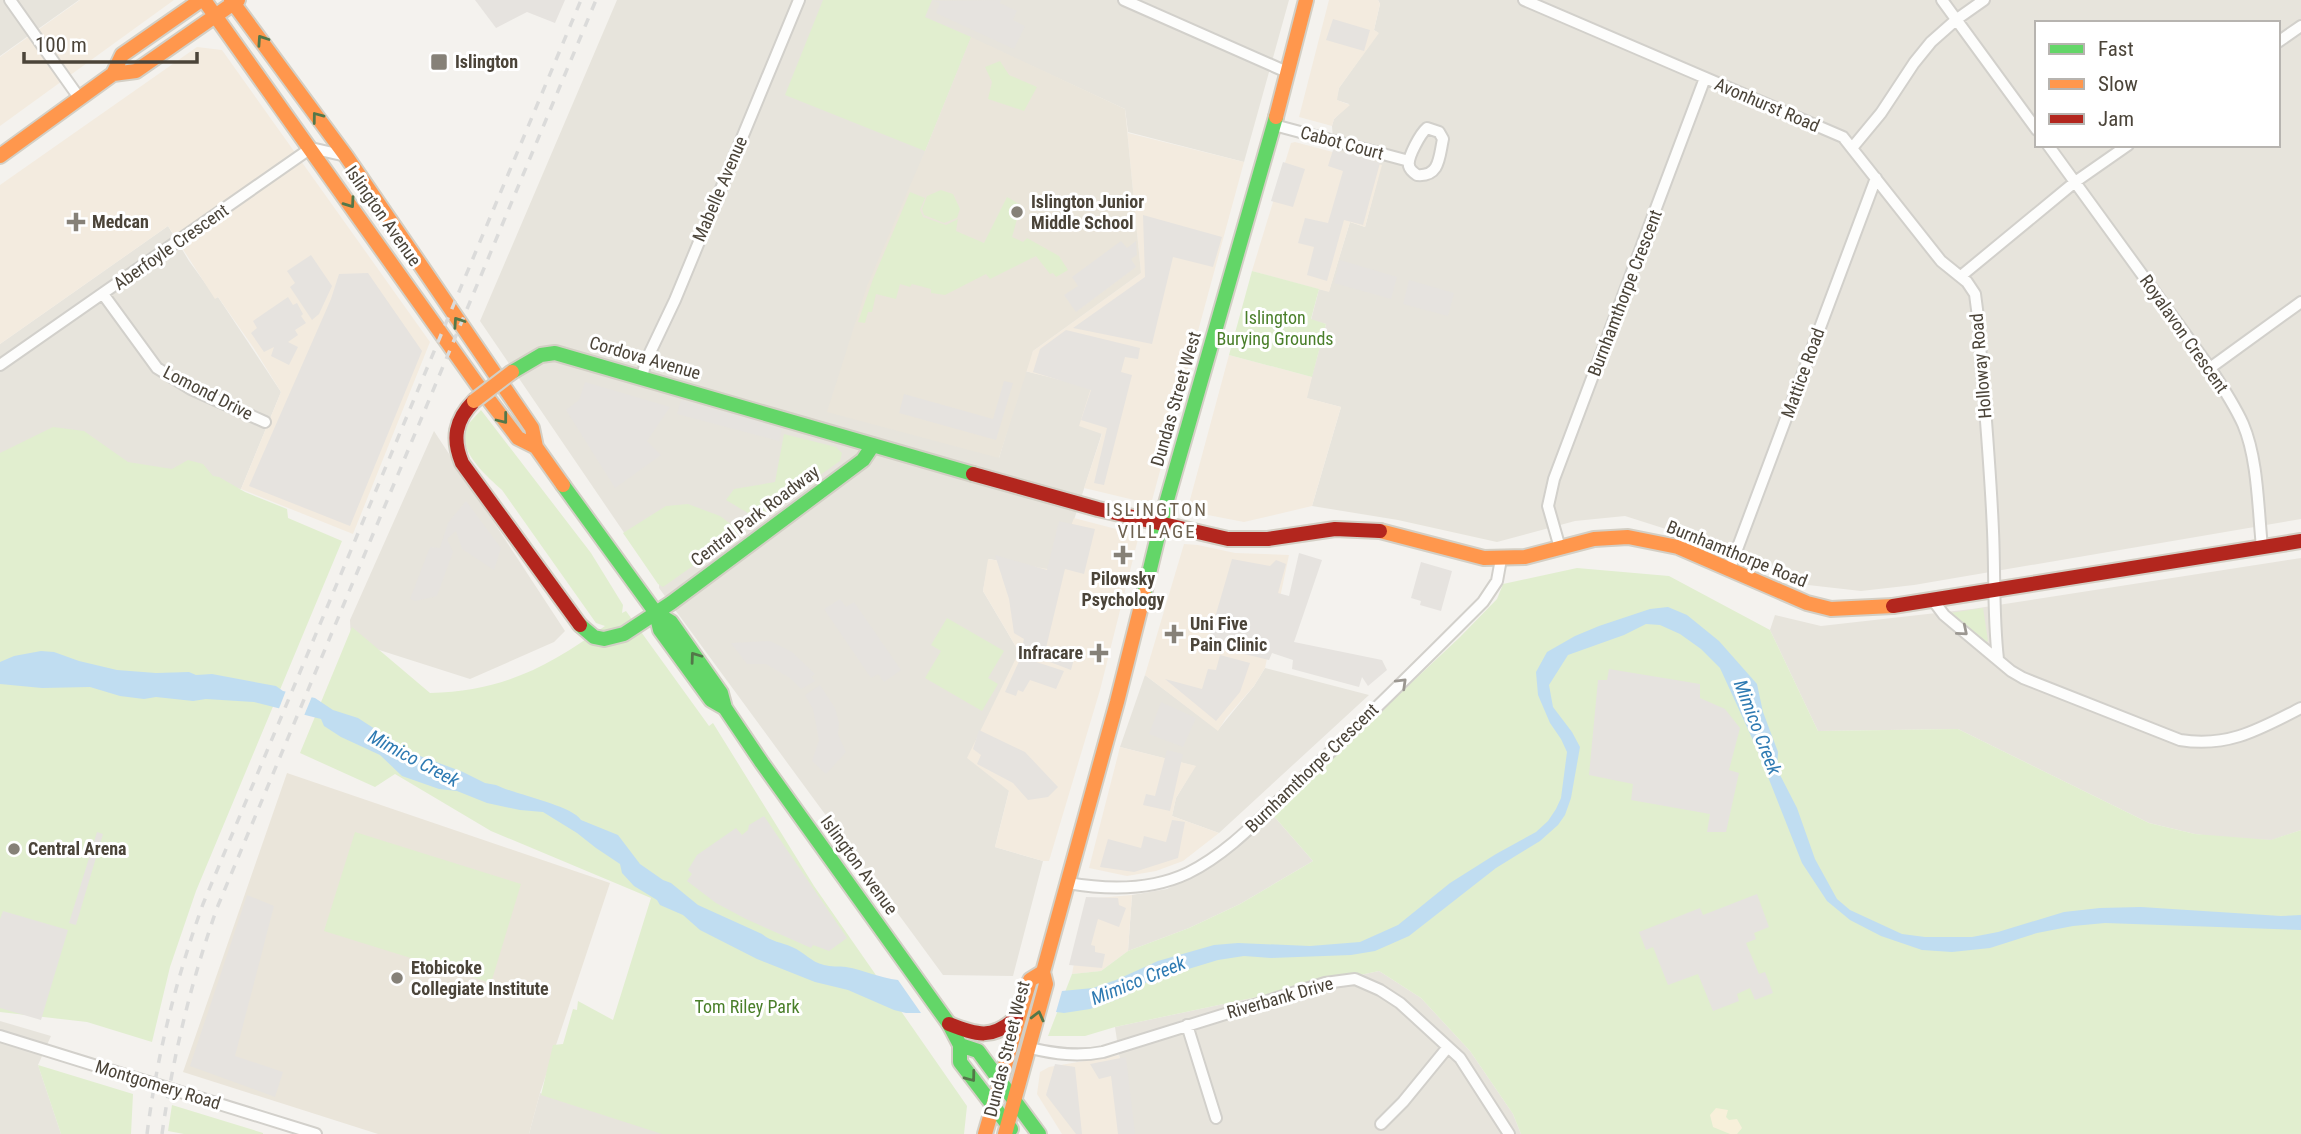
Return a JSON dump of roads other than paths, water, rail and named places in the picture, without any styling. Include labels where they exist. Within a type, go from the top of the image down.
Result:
[{"type":"main road","points":[[113,75],[122,55],[202,0]]},
{"type":"main road","name":"Islington Avenue","points":[[202,0],[311,148],[477,384],[518,438],[536,447]]},
{"type":"main road","name":"Dundas Street West","points":[[1009,1131],[1046,984],[1043,972],[1124,676],[1160,524],[1274,125],[1306,0]]},
{"type":"main road","points":[[0,156],[113,75],[136,71],[234,1]]},
{"type":"main road","name":"Islington Avenue","points":[[234,1],[346,156],[531,428],[536,447],[656,613],[671,622],[721,693],[724,708],[950,1024],[960,1045],[960,1062],[1009,1131]]},
{"type":"main road","points":[[268,92],[288,79]]},
{"type":"main road","name":"Cordova Avenue","points":[[656,613],[613,638],[594,637],[583,629],[458,455],[455,431],[460,416],[474,401],[512,372],[541,355],[555,353],[1055,498],[1160,524]]},
{"type":"main road","name":"Central Park Roadway","points":[[656,613],[863,460],[873,445]]},
{"type":"main road","name":"Burnhamthorpe Road","points":[[1160,524],[1242,540],[1267,540],[1339,529],[1370,530],[1387,532],[1461,553],[1501,559],[1525,557],[1594,539],[1628,537],[1678,547],[1783,594],[1831,609],[1883,607],[2301,541]]},
{"type":"main road","name":"Dundas Street West","points":[[985,1134],[1017,1017],[1030,980],[1043,972]]},
{"type":"main road","points":[[950,1024],[973,1034],[991,1034],[1008,1028],[1017,1017]]},
{"type":"main road","points":[[960,1045],[978,1051],[1039,1134]]},
{"type":"street","points":[[10,0],[79,99]]},
{"type":"street","name":"Mabelle Avenue","points":[[642,377],[646,361],[799,0]]},
{"type":"street","points":[[1124,0],[1287,72]]},
{"type":"street","name":"Avonhurst Road","points":[[1524,0],[1843,137],[1941,261],[1961,276]]},
{"type":"street","points":[[1942,0],[2035,127]]},
{"type":"street","points":[[1852,148],[1881,113],[1931,42],[1956,19],[1984,0]]},
{"type":"street","points":[[2280,41],[2301,26]]},
{"type":"street","name":"Burnhamthorpe Crescent","points":[[1560,548],[1548,506],[1554,479],[1705,78]]},
{"type":"street","name":"Cabot Court","points":[[1274,125],[1409,161]]},
{"type":"street","name":"Royalavon Crescent","points":[[2049,147],[2234,404],[2248,439],[2262,547]]},
{"type":"street","points":[[1961,276],[2075,182],[2125,147]]},
{"type":"street","points":[[311,148],[346,156]]},
{"type":"street","name":"Aberfoyle Crescent","points":[[0,365],[311,148]]},
{"type":"street","name":"Mattice Road","points":[[1730,568],[1876,178]]},
{"type":"street","name":"Holloway Road","points":[[1961,276],[1975,294],[1978,317],[1992,505],[1994,621],[1998,659]]},
{"type":"street","name":"Lomond Drive","points":[[103,294],[157,369],[191,389],[265,422]]},
{"type":"street","points":[[2210,368],[2301,302]]},
{"type":"street","name":"Burnhamthorpe Crescent","points":[[1068,883],[1091,887],[1131,888],[1159,883],[1187,874],[1227,849],[1483,602],[1494,588],[1501,559]]},
{"type":"street","points":[[1932,599],[1944,615],[2011,671],[2180,740],[2226,740],[2250,734],[2301,708]]},
{"type":"street","name":"Riverbank Drive","points":[[1030,1048],[1049,1053],[1086,1055],[1103,1052],[1325,983],[1355,979],[1400,1003],[1468,1067],[1509,1134]]},
{"type":"street","points":[[1187,1025],[1216,1118]]},
{"type":"street","name":"Montgomery Road","points":[[0,1036],[285,1129],[316,1134]]},
{"type":"street","points":[[1381,1124],[1403,1102],[1448,1047]]},
{"type":"water","name":"Mimico Creek","points":[[1668,607],[1687,615],[1719,641],[1757,684],[1763,712],[1778,752],[1777,769],[1797,808],[1815,859],[1837,899],[1850,910],[1902,934],[1925,937],[1972,937],[2064,912],[2141,907],[2301,915],[2301,930],[2105,923],[2037,933],[1990,948],[1952,952],[1922,950],[1881,936],[1850,920],[1827,901],[1802,863],[1757,749],[1720,668],[1701,649],[1680,634],[1660,625],[1646,624],[1568,655],[1549,685],[1553,707],[1580,747],[1571,798],[1558,825],[1540,841],[1496,868],[1409,936],[1375,951],[1351,955],[1271,958],[1244,956],[1218,960],[1149,981],[1121,998],[1090,1009],[1056,1012],[1062,991],[1093,988],[1158,961],[1214,945],[1238,943],[1310,946],[1360,942],[1398,925],[1450,883],[1536,832],[1556,809],[1561,798],[1567,752],[1538,695],[1536,672],[1547,652],[1599,626],[1650,609]]},
{"type":"water","name":"Mimico Creek","points":[[41,651],[54,652],[117,670],[212,674],[276,686],[283,691],[315,698],[333,710],[358,718],[412,753],[485,783],[555,805],[581,820],[618,835],[640,864],[671,883],[698,905],[792,947],[819,964],[853,968],[898,980],[921,1013],[894,1010],[848,990],[815,982],[757,959],[700,930],[683,915],[660,905],[657,900],[634,886],[622,873],[620,864],[543,812],[487,803],[457,791],[439,789],[402,776],[380,755],[341,737],[324,726],[321,719],[254,702],[206,699],[193,701],[156,697],[144,699],[120,696],[90,687],[42,688],[0,684],[0,662],[14,656]]},
{"type":"railway","points":[[147,1134],[156,1075],[169,1018],[184,960],[203,904],[581,0]]},
{"type":"railway","points":[[162,1134],[184,1020],[217,908],[596,0]]},
{"type":"place","name":"Islington","points":[[439,62]]},
{"type":"place","name":"Islington Junior Middle School","points":[[1017,212]]},
{"type":"place","name":"Medcan","points":[[76,222]]},
{"type":"place","name":"Pilowsky Psychology","points":[[1123,555]]},
{"type":"place","name":"Uni Five Pain Clinic","points":[[1174,634]]},
{"type":"place","name":"Infracare","points":[[1099,653]]},
{"type":"place","name":"Central Arena","points":[[14,849]]},
{"type":"place","name":"Etobicoke Collegiate Institute","points":[[397,978]]},
{"type":"district","name":"ISLINGTON VILLAGE","points":[[1157,520]]},
{"type":"park label","name":"Islington Burying Grounds","points":[[1275,328]]},
{"type":"park label","name":"Tom Riley Park","points":[[747,1007]]}]
